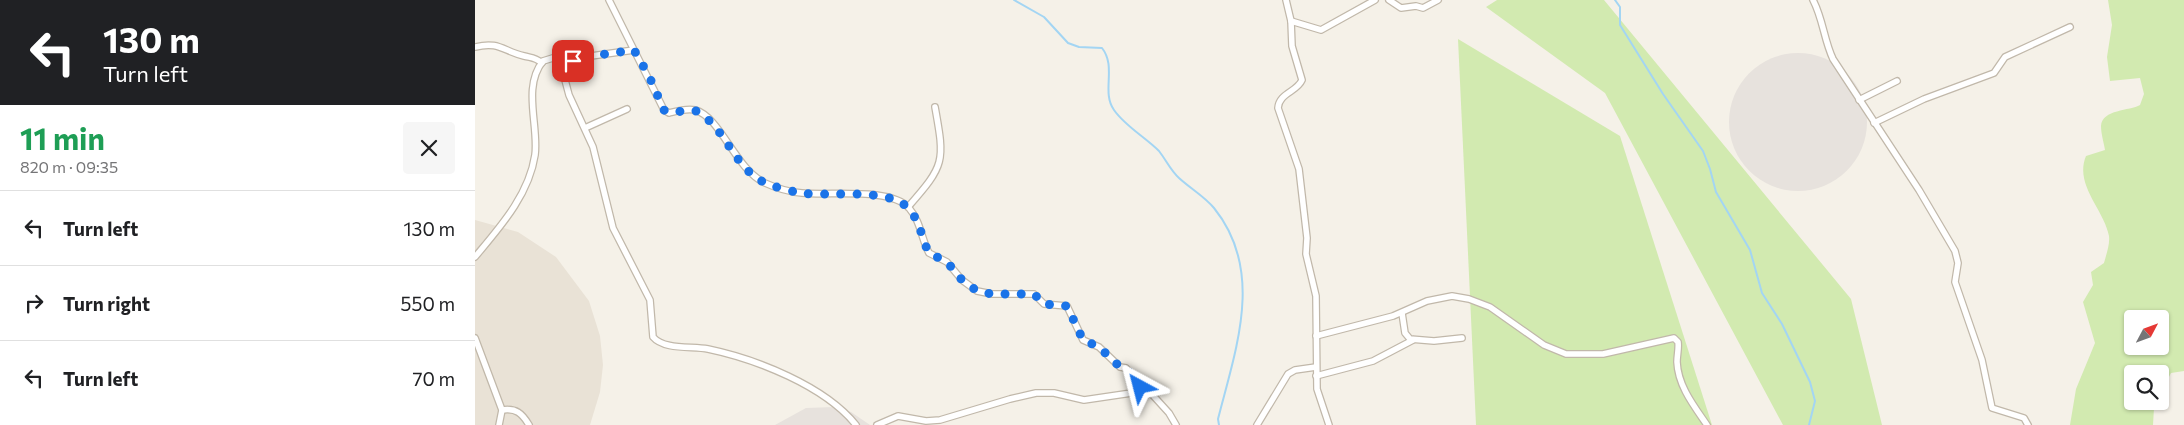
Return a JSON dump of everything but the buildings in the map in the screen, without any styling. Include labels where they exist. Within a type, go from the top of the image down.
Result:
[{"type":"street","points":[[609,0],[649,76],[664,110],[669,113],[684,110],[698,112],[715,126],[745,169],[756,178],[775,186],[801,193],[887,196],[908,207],[920,224],[929,253],[947,262],[969,286],[977,291],[992,294],[1034,294],[1044,304],[1067,306],[1083,340],[1099,347],[1120,367],[1126,368],[1138,382],[1139,391]]},
{"type":"street","points":[[1286,0],[1291,21],[1293,46],[1302,80],[1299,85],[1281,98],[1278,108],[1299,169],[1307,238],[1306,254],[1316,296],[1316,376],[1318,393],[1327,414],[1329,425]]},
{"type":"street","points":[[1291,21],[1321,30],[1375,0]]},
{"type":"street","points":[[1389,0],[1401,8],[1416,6],[1423,8],[1438,0]]},
{"type":"street","points":[[1813,0],[1821,17],[1826,43],[1833,59],[1919,190],[1955,251],[1958,263],[1955,282],[1982,360],[1992,408],[2024,418],[2027,425]]},
{"type":"street","points":[[1874,123],[1924,99],[1994,73],[2005,57],[2070,27]]},
{"type":"street","points":[[475,47],[485,44],[498,45],[525,56],[532,56],[542,63]]},
{"type":"street","points":[[561,65],[584,57],[634,50]]},
{"type":"street","points":[[475,257],[513,210],[531,170],[535,149],[533,87],[542,63],[549,58],[556,57],[561,65],[567,90],[596,155],[613,228],[650,300],[653,338],[663,344],[696,347],[727,354],[799,381],[830,399],[856,425]]},
{"type":"street","points":[[1859,100],[1897,81]]},
{"type":"street","points":[[908,207],[928,184],[940,163],[942,142],[935,107]]},
{"type":"street","points":[[585,128],[627,109]]},
{"type":"street","points":[[1316,336],[1402,313],[1436,299],[1460,297],[1490,307],[1551,349],[1579,356],[1603,354],[1674,338],[1678,342],[1677,362],[1681,382],[1690,400],[1707,425]]},
{"type":"street","points":[[1402,313],[1406,335],[1413,340]]},
{"type":"street","points":[[475,338],[502,410],[499,425]]},
{"type":"street","points":[[1316,376],[1373,360],[1413,340],[1435,341],[1462,338]]},
{"type":"street","points":[[1257,425],[1289,374],[1295,370],[1316,368]]},
{"type":"street","points":[[877,425],[898,416],[926,421],[940,420],[1002,401],[1036,393],[1054,393],[1084,400],[1139,391],[1149,391],[1169,413],[1176,425]]},
{"type":"street","points":[[502,410],[519,412],[529,425]]},
{"type":"shaded area","points":[[1798,53],[1824,58],[1836,64],[1847,73],[1856,84],[1862,96],[1867,122],[1862,148],[1856,160],[1847,171],[1836,180],[1824,186],[1798,191],[1772,186],[1760,180],[1749,171],[1740,160],[1734,148],[1729,122],[1734,96],[1740,84],[1749,73],[1760,64],[1772,58]]},
{"type":"shaded area","points":[[475,220],[518,232],[556,257],[589,301],[600,336],[603,365],[600,392],[590,425],[475,425]]},
{"type":"shaded area","points":[[834,407],[851,412],[870,425],[775,425],[806,408]]},
{"type":"green space","points":[[1497,0],[1604,0],[1851,299],[1882,425],[1783,425],[1605,93],[1486,7]]},
{"type":"green space","points":[[2108,0],[2184,0],[2184,371],[2171,373],[2169,377],[2169,365],[2124,365],[2124,410],[2154,410],[2153,425],[2070,425],[2076,389],[2095,343],[2083,302],[2093,285],[2091,272],[2104,263],[2109,239],[2102,216],[2087,187],[2083,167],[2086,156],[2105,150],[2101,126],[2106,116],[2140,105],[2144,94],[2140,78],[2110,81],[2107,57],[2112,25]]},
{"type":"green space","points":[[1458,39],[1620,136],[1712,425],[1476,425]]},
{"type":"waterway","points":[[1014,0],[1044,17],[1068,43],[1079,47],[1102,48],[1108,63],[1110,103],[1114,110],[1159,151],[1179,178],[1214,208],[1230,232],[1239,258],[1242,310],[1238,338],[1218,419],[1219,425]]},
{"type":"waterway","points":[[1615,0],[1620,7],[1620,25],[1663,94],[1703,151],[1716,192],[1750,250],[1762,293],[1782,324],[1810,382],[1815,401],[1809,425]]},
{"type":"route","points":[[573,61],[605,53],[634,50],[649,76],[665,112],[693,110],[707,118],[715,126],[745,169],[765,183],[801,193],[887,196],[901,202],[908,207],[920,224],[927,251],[954,267],[962,280],[969,286],[977,291],[992,294],[1034,294],[1044,304],[1067,306],[1077,325],[1078,334],[1083,340],[1099,347],[1120,367],[1126,368],[1140,387]]}]
